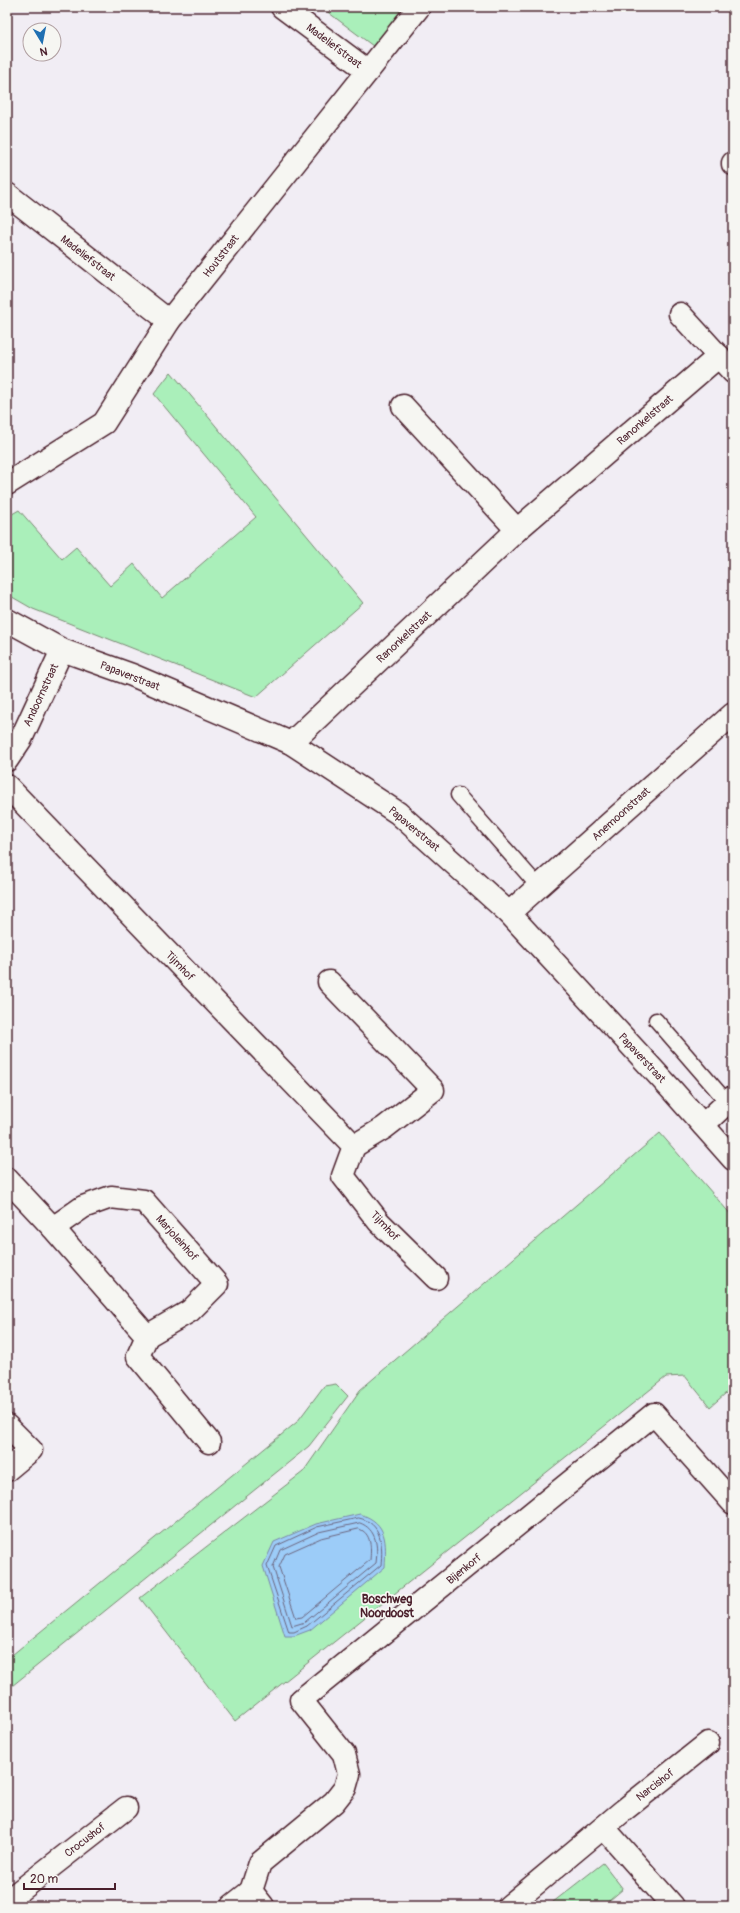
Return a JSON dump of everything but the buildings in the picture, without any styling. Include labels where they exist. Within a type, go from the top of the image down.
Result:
[{"type":"street","name":"Madeliefstraat","points":[[282,7],[368,72]]},
{"type":"street","name":"Houtstraat","points":[[7,484],[104,423],[169,321],[419,7]]},
{"type":"street","name":"Madeliefstraat","points":[[7,194],[169,321]]},
{"type":"street","points":[[680,314],[733,372]]},
{"type":"street","name":"Ranonkelstraat","points":[[290,743],[518,530],[719,356]]},
{"type":"street","points":[[403,406],[518,530]]},
{"type":"street","name":"Papaverstraat","points":[[7,620],[62,650],[132,675],[290,743],[398,813],[509,913],[733,1159]]},
{"type":"street","name":"Andoornstraat","points":[[7,760],[21,738],[62,650]]},
{"type":"street","name":"Anemoonstraat","points":[[509,913],[733,714]]},
{"type":"street","name":"Tijmhof","points":[[7,786],[354,1146],[343,1176],[379,1222],[436,1278]]},
{"type":"street","points":[[329,982],[433,1090],[384,1128],[354,1146]]},
{"type":"street","points":[[702,1125],[730,1100]]},
{"type":"street","points":[[7,1179],[53,1228],[147,1336],[138,1356],[209,1442]]},
{"type":"street","name":"Marjoleinhof","points":[[53,1228],[84,1207],[111,1197],[144,1201],[197,1260],[217,1284],[190,1311],[147,1336]]},
{"type":"street","name":"Bijenkorf","points":[[257,1899],[260,1864],[334,1802],[345,1788],[349,1774],[344,1754],[301,1700],[654,1414],[733,1503]]},
{"type":"street","points":[[7,1426],[31,1450],[7,1470]]},
{"type":"street","name":"Narcishof","points":[[509,1906],[708,1743]]},
{"type":"street","name":"Crocushof","points":[[7,1901],[126,1808]]},
{"type":"street","points":[[604,1828],[673,1906]]},
{"type":"street","points":[[232,1906],[257,1899]]},
{"type":"lane","points":[[458,795],[539,887]]},
{"type":"lane","points":[[656,1020],[730,1100]]},
{"type":"green space","points":[[321,7],[410,7],[377,49]]},
{"type":"green space","points":[[171,372],[363,603],[256,697],[33,609],[7,594],[7,517],[19,510],[62,559],[76,547],[110,586],[134,564],[162,598],[256,517],[154,394]]},
{"type":"green space","points":[[660,1133],[733,1217],[733,1387],[710,1407],[685,1376],[666,1377],[235,1721],[140,1598],[303,1472],[360,1390]]},
{"type":"green space","points":[[336,1384],[348,1396],[309,1446],[7,1690],[7,1659],[297,1422],[324,1386]]},
{"type":"green space","points":[[603,1863],[623,1889],[603,1906],[548,1906]]},
{"type":"water","points":[[360,1514],[376,1523],[383,1534],[385,1542],[385,1567],[310,1630],[294,1636],[285,1636],[263,1566],[274,1542],[316,1524]]},
{"type":"district","name":"Boschweg Noordoost","points":[[387,1606]]}]
